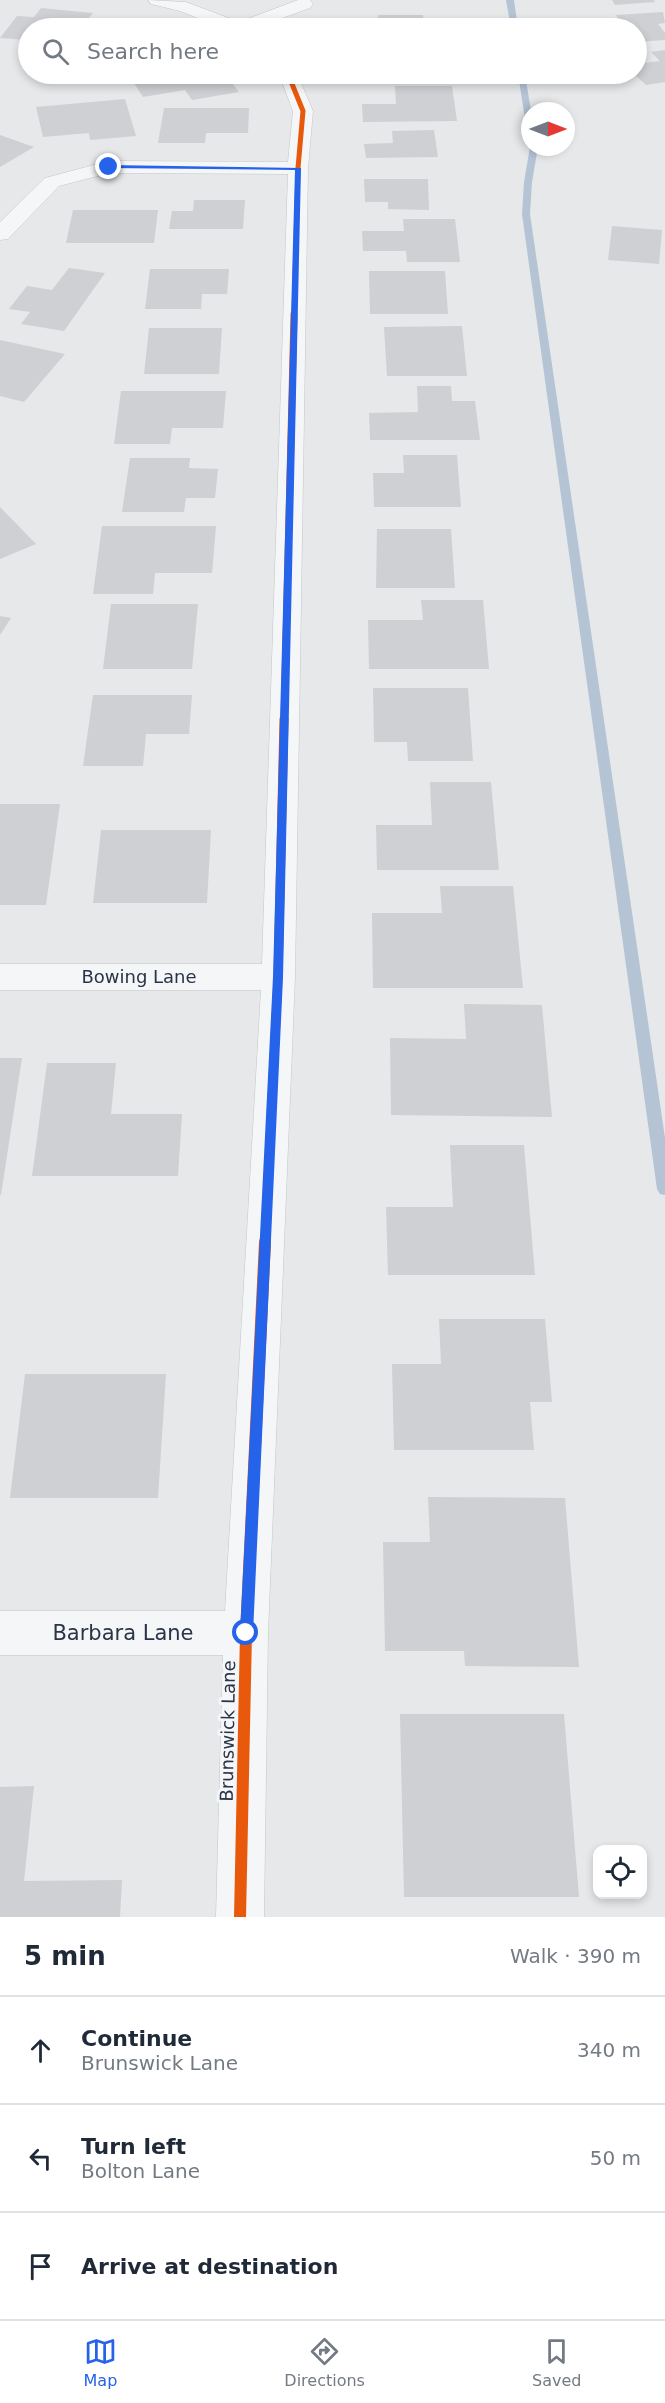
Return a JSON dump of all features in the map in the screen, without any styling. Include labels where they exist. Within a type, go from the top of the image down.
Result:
[{"type":"street","points":[[157,0],[186,7],[214,18]]},
{"type":"street","points":[[266,18],[304,4]]},
{"type":"street","name":"Brunswick Lane","points":[[240,1917],[246,1633],[278,977],[298,168],[303,111],[292,84]]},
{"type":"street","points":[[0,234],[52,182],[109,167],[298,168]]},
{"type":"street","name":"Bowing Lane","points":[[0,976],[278,977]]},
{"type":"street","name":"Barbara Lane","points":[[0,1633],[246,1633]]},
{"type":"building","points":[[612,0],[654,0],[655,2],[615,5]]},
{"type":"building","points":[[41,8],[93,13],[89,18],[18,18],[18,39],[0,38],[17,16],[34,17]]},
{"type":"building","points":[[663,12],[665,23],[658,24],[665,33],[665,40],[647,41],[647,18],[618,18],[616,15]]},
{"type":"building","points":[[378,15],[423,15],[423,18],[378,18]]},
{"type":"building","points":[[665,50],[665,82],[646,85],[647,63],[660,61],[651,52]]},
{"type":"building","points":[[135,84],[233,84],[239,92],[192,100],[185,90],[143,97]]},
{"type":"building","points":[[395,86],[452,86],[457,121],[363,122],[362,104],[396,104]]},
{"type":"building","points":[[125,99],[136,136],[90,140],[89,133],[43,137],[36,107]]},
{"type":"building","points":[[164,108],[249,108],[248,133],[206,133],[205,143],[158,143]]},
{"type":"building","points":[[434,130],[438,157],[366,158],[364,144],[393,143],[392,131]]},
{"type":"building","points":[[0,135],[34,147],[0,167]]},
{"type":"building","points":[[364,179],[428,179],[429,210],[388,209],[388,202],[365,202]]},
{"type":"building","points":[[194,200],[245,200],[243,229],[169,229],[172,211],[193,211]]},
{"type":"building","points":[[73,210],[158,210],[154,243],[66,243]]},
{"type":"building","points":[[403,219],[455,219],[460,262],[407,262],[406,251],[363,251],[362,231],[404,231]]},
{"type":"building","points":[[612,226],[662,230],[659,264],[608,260]]},
{"type":"building","points":[[69,268],[105,273],[64,331],[21,324],[30,312],[9,309],[27,286],[52,290]]},
{"type":"building","points":[[150,269],[229,269],[227,294],[202,294],[201,309],[145,309]]},
{"type":"building","points":[[369,271],[445,271],[448,314],[370,314]]},
{"type":"building","points":[[462,326],[467,376],[387,376],[384,327]]},
{"type":"building","points":[[149,328],[222,328],[219,374],[144,374]]},
{"type":"building","points":[[0,340],[65,354],[24,402],[0,396]]},
{"type":"building","points":[[417,386],[451,386],[452,401],[475,401],[480,440],[370,440],[369,413],[418,412]]},
{"type":"building","points":[[121,391],[226,391],[223,428],[172,428],[170,444],[114,444]]},
{"type":"building","points":[[403,455],[457,455],[461,507],[374,507],[373,473],[404,473]]},
{"type":"building","points":[[130,458],[190,458],[189,468],[218,469],[215,498],[186,498],[184,512],[122,512]]},
{"type":"building","points":[[0,507],[36,544],[0,559]]},
{"type":"building","points":[[102,526],[216,526],[212,573],[155,573],[153,594],[93,594]]},
{"type":"building","points":[[377,529],[451,529],[455,588],[376,588]]},
{"type":"building","points":[[421,600],[483,600],[489,669],[369,669],[368,620],[423,620]]},
{"type":"building","points":[[111,604],[198,604],[192,669],[103,669]]},
{"type":"building","points":[[0,616],[11,618],[0,635]]},
{"type":"building","points":[[373,688],[468,688],[473,761],[408,761],[407,742],[374,742]]},
{"type":"building","points":[[93,695],[192,695],[189,734],[146,734],[143,766],[83,766]]},
{"type":"building","points":[[430,782],[491,782],[499,870],[377,870],[376,825],[432,825]]},
{"type":"building","points":[[0,804],[60,804],[46,905],[0,905]]},
{"type":"building","points":[[101,830],[211,830],[207,903],[93,903]]},
{"type":"building","points":[[440,886],[513,886],[523,988],[373,988],[372,913],[442,913]]},
{"type":"building","points":[[464,1004],[542,1005],[552,1117],[391,1115],[390,1038],[466,1039]]},
{"type":"building","points":[[0,1058],[22,1058],[1,1195],[0,1195]]},
{"type":"building","points":[[47,1063],[116,1063],[111,1114],[182,1114],[178,1176],[32,1176]]},
{"type":"building","points":[[450,1145],[524,1145],[535,1275],[388,1275],[386,1207],[453,1207]]},
{"type":"building","points":[[439,1319],[545,1319],[552,1402],[530,1402],[534,1450],[394,1450],[392,1364],[441,1364]]},
{"type":"building","points":[[25,1374],[166,1374],[158,1498],[10,1498]]},
{"type":"building","points":[[428,1497],[565,1498],[579,1667],[465,1666],[464,1651],[385,1651],[383,1542],[430,1542]]},
{"type":"building","points":[[400,1714],[564,1714],[579,1897],[404,1897]]},
{"type":"building","points":[[34,1786],[24,1881],[122,1880],[120,1917],[0,1917],[0,1787]]},
{"type":"waterway","points":[[510,0],[513,18]]},
{"type":"waterway","points":[[523,84],[526,102]]},
{"type":"waterway","points":[[532,156],[526,214],[665,1189]]},
{"type":"cycle path","points":[[240,1917],[246,1633],[278,977],[298,168],[303,111],[292,84]]},
{"type":"route","points":[[109,167],[298,168],[278,977],[246,1633]]}]
